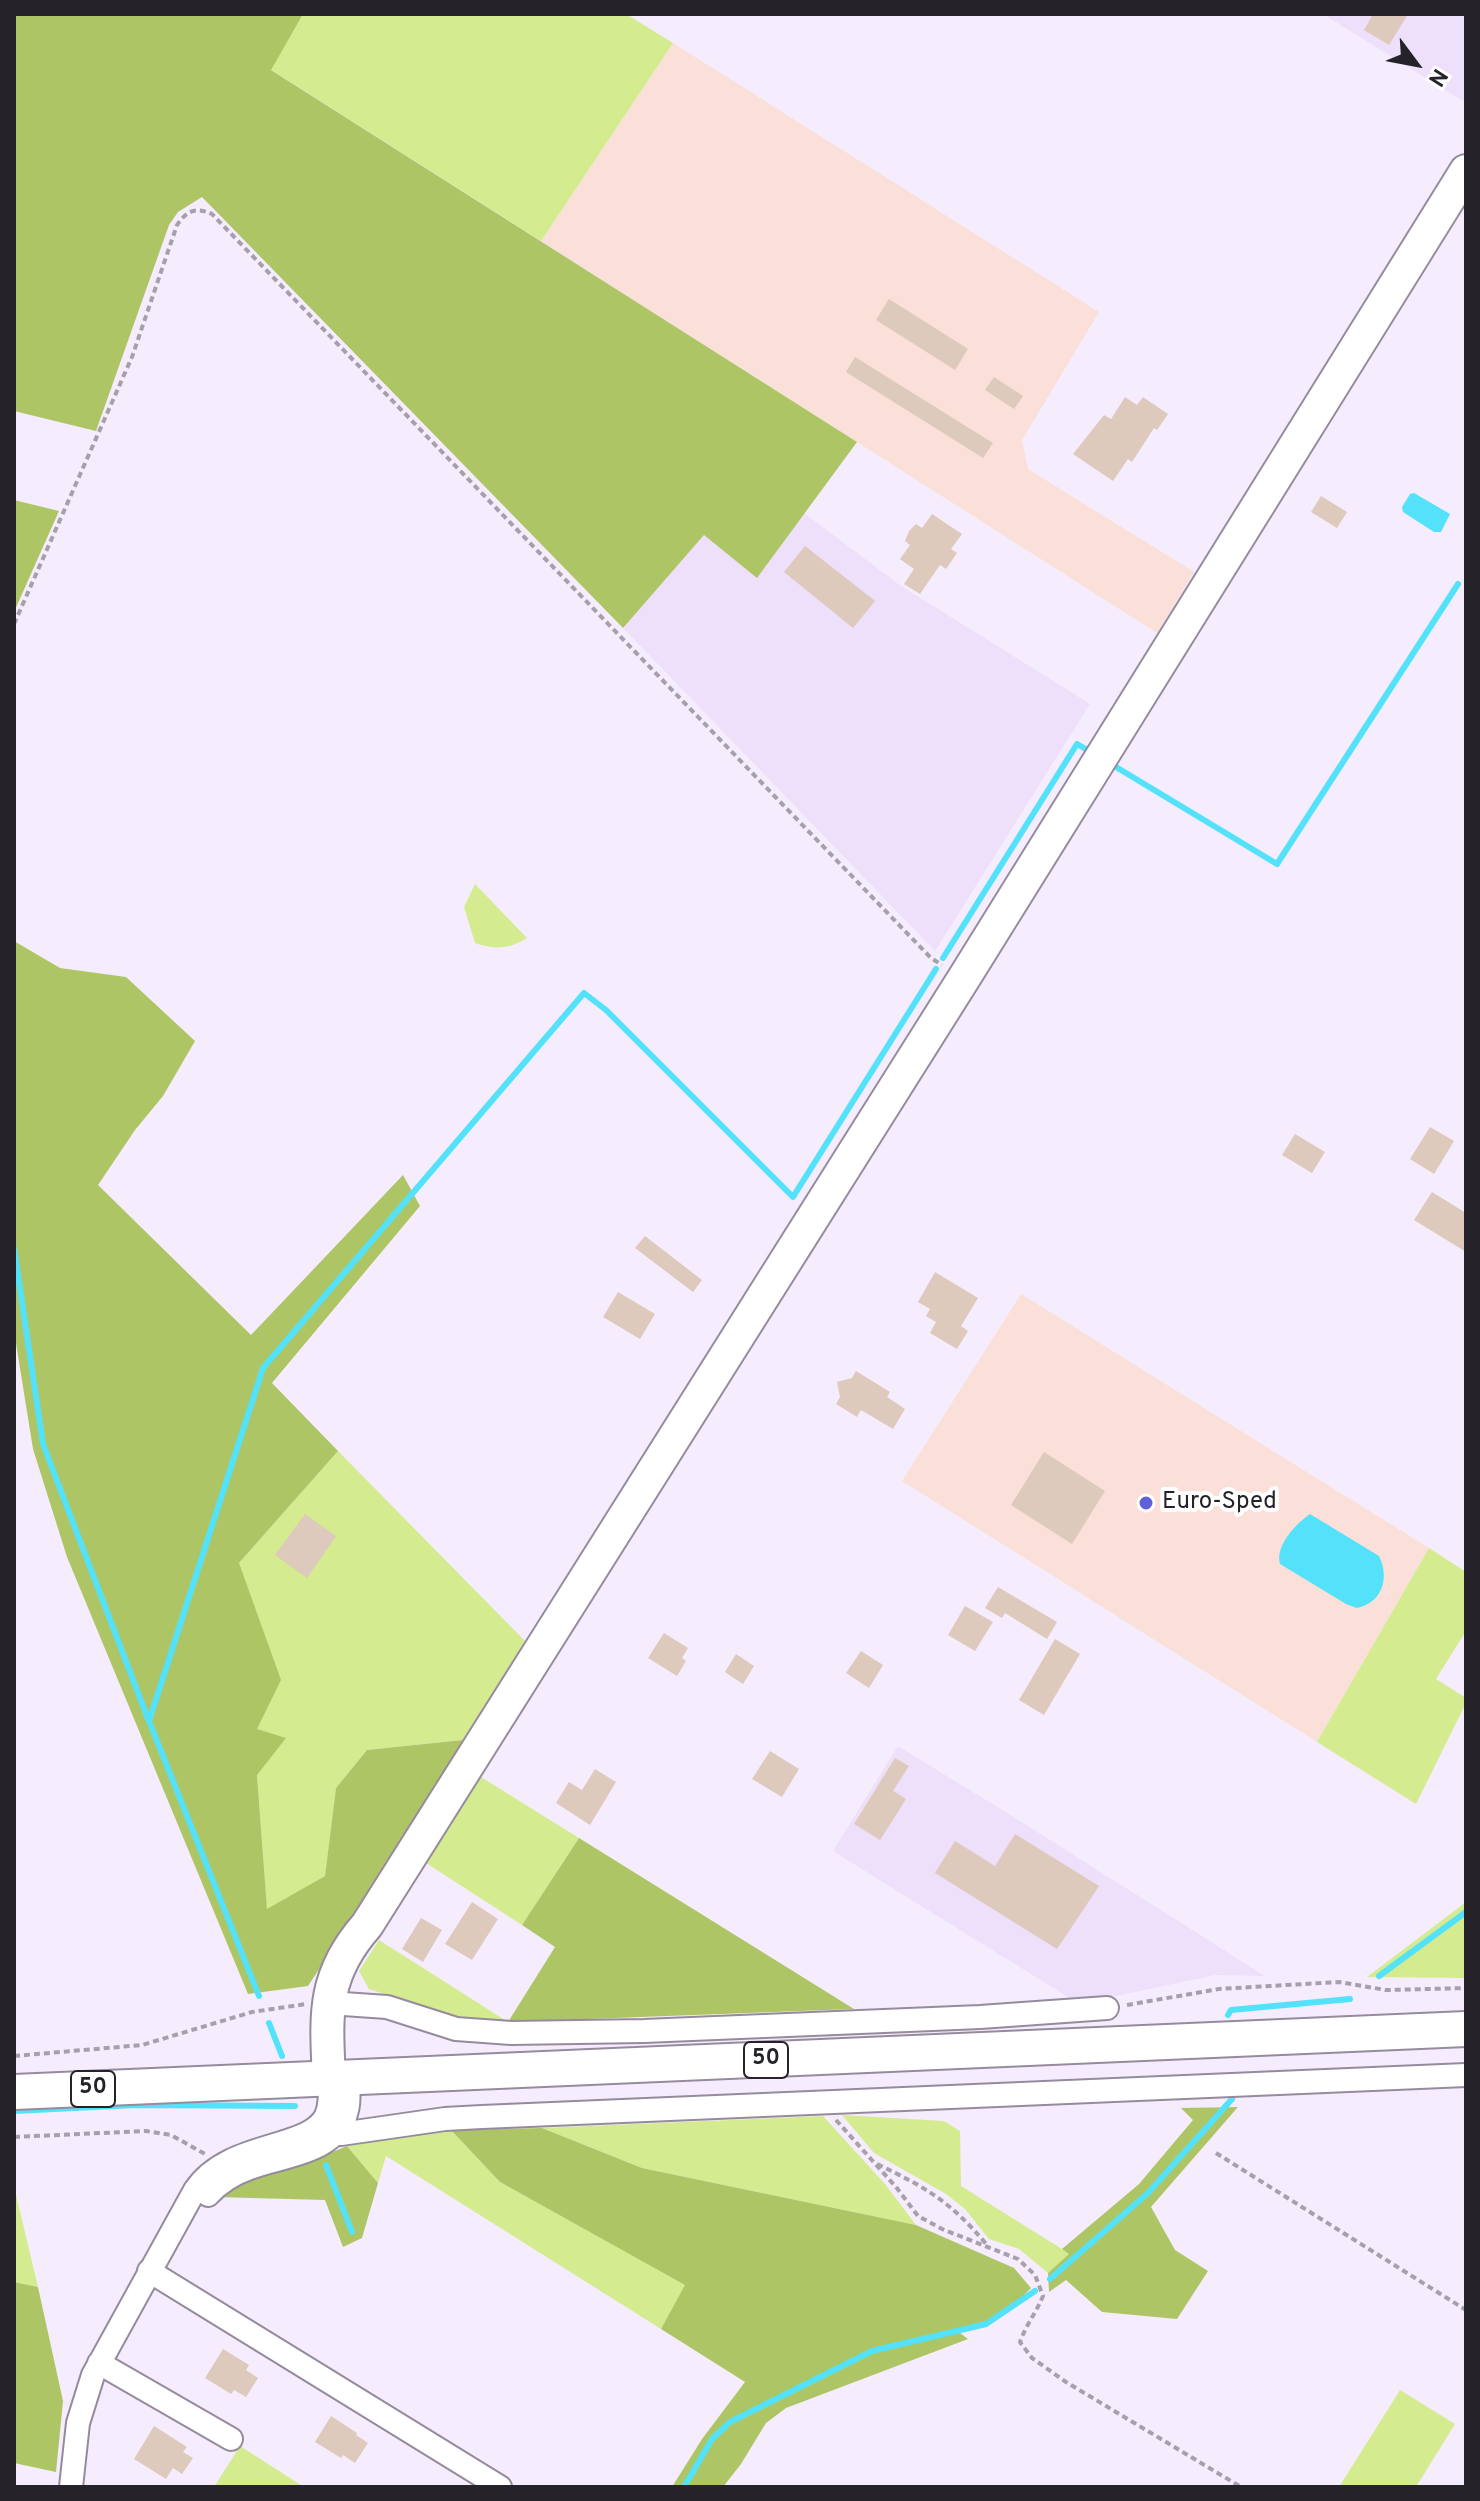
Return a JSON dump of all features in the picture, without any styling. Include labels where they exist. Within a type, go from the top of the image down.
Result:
[{"type":"main road","name":"50","points":[[14,2092],[1466,2029]]},
{"type":"street","points":[[170,2238],[197,2206],[227,2178],[249,2168],[311,2150],[326,2129],[348,2109],[339,2079],[338,2003],[367,1925],[964,978],[1466,171]]},
{"type":"street","points":[[338,2003],[387,2007],[469,2032],[511,2033],[919,2020],[1107,2008]]},
{"type":"street","points":[[71,2487],[78,2423],[99,2363],[195,2190],[204,2177],[243,2153],[307,2134],[326,2129],[445,2119],[1466,2075]]},
{"type":"street","points":[[149,2271],[500,2487]]},
{"type":"street","points":[[99,2363],[231,2439]]},
{"type":"path","points":[[14,624],[132,357],[177,225],[183,215],[192,210],[203,210],[212,214],[931,958],[964,978]]},
{"type":"path","points":[[1107,2008],[1219,1989],[1339,1982],[1386,1990],[1466,1988]]},
{"type":"path","points":[[14,2056],[142,2045],[252,2012],[287,2005],[338,2003]]},
{"type":"path","points":[[822,2102],[918,2216],[1018,2259],[1035,2275],[1043,2296],[1026,2324],[1020,2342],[1032,2358],[1066,2382],[1241,2487]]},
{"type":"path","points":[[14,2137],[146,2131],[178,2138],[221,2164]]},
{"type":"path","points":[[1216,2153],[1466,2310]]},
{"type":"path","points":[[875,2163],[929,2190],[966,2219],[990,2248]]},
{"type":"shaded area","points":[[1323,14],[1466,14],[1466,103]]},
{"type":"shaded area","points":[[673,43],[1099,312],[1022,440],[1028,469],[1194,572],[1157,633],[541,241]]},
{"type":"shaded area","points":[[804,513],[901,586],[1090,704],[935,951],[623,628],[704,535],[757,577]]},
{"type":"shaded area","name":"Euro-Sped","points":[[1021,1294],[1429,1548],[1317,1742],[902,1481]]},
{"type":"shaded area","points":[[898,1746],[1265,1976],[1215,1975],[1079,2004],[833,1851]]},
{"type":"green space","points":[[14,14],[303,14],[271,70],[857,442],[757,578],[704,535],[623,628],[202,197],[178,212],[169,225],[96,431],[14,411]]},
{"type":"green space","points":[[303,14],[626,14],[673,43],[541,241],[270,69]]},
{"type":"green space","points":[[14,500],[59,511],[14,612]]},
{"type":"green space","points":[[475,884],[527,938],[502,947],[475,943],[464,907]]},
{"type":"green space","points":[[14,941],[60,968],[126,977],[195,1041],[163,1096],[135,1130],[98,1185],[251,1335],[403,1175],[420,1206],[272,1383],[338,1451],[239,1563],[281,1680],[257,1729],[286,1738],[257,1775],[267,1909],[325,1876],[336,1788],[367,1750],[463,1740],[375,1885],[308,1986],[248,1994],[67,1557],[33,1449],[14,1331]]},
{"type":"green space","points":[[338,1451],[525,1641],[463,1740],[367,1750],[336,1788],[325,1876],[267,1910],[257,1775],[257,1730],[239,1563]]},
{"type":"green space","points":[[1429,1548],[1466,1572],[1466,1631],[1436,1679],[1466,1698],[1466,1703],[1416,1804],[1317,1742]]},
{"type":"green space","points":[[481,1777],[579,1838],[522,1925],[426,1863]]},
{"type":"green space","points":[[579,1838],[854,2009],[508,2022],[555,1947],[522,1925]]},
{"type":"green space","points":[[1466,1902],[1466,1978],[1367,1977]]},
{"type":"green space","points":[[379,1940],[508,2022],[453,2017],[369,1989],[359,1971]]},
{"type":"green space","points":[[1238,2107],[1151,2207],[1175,2250],[1208,2271],[1177,2319],[1102,2312],[1066,2280],[1049,2292],[1048,2273],[1069,2254],[1062,2249],[1139,2184],[1193,2120],[1181,2108]]},
{"type":"green space","points":[[842,2115],[944,2121],[960,2131],[961,2186],[1070,2254],[1048,2273],[1019,2249],[989,2239],[965,2209],[946,2194],[874,2153]]},
{"type":"green space","points":[[823,2116],[885,2184],[916,2225],[642,2168],[542,2128]]},
{"type":"green space","points":[[542,2128],[642,2168],[916,2225],[1014,2268],[1031,2288],[998,2317],[956,2330],[968,2339],[786,2408],[766,2423],[723,2487],[672,2487],[702,2439],[745,2382],[661,2329],[685,2285],[500,2182],[451,2130]]},
{"type":"green space","points":[[422,2129],[451,2130],[500,2182],[686,2285],[661,2329],[386,2156],[378,2183],[347,2146]]},
{"type":"green space","points":[[347,2146],[378,2183],[362,2238],[343,2247],[325,2200],[215,2197],[229,2185],[306,2163]]},
{"type":"green space","points":[[14,2186],[38,2287],[14,2282]]},
{"type":"green space","points":[[14,2282],[38,2287],[63,2401],[56,2472],[14,2463]]},
{"type":"green space","points":[[1400,2390],[1455,2424],[1416,2487],[1339,2487]]},
{"type":"green space","points":[[240,2446],[304,2487],[214,2487]]},
{"type":"water","points":[[1414,493],[1450,514],[1441,532],[1434,532],[1403,512],[1402,507]]},
{"type":"water","points":[[1310,1514],[1379,1556],[1383,1581],[1373,1601],[1357,1608],[1346,1604],[1280,1564],[1284,1542]]},
{"type":"building","points":[[1373,14],[1408,14],[1389,45],[1364,30]]},
{"type":"building","points":[[889,299],[968,349],[955,370],[876,320]]},
{"type":"building","points":[[855,357],[993,443],[983,458],[846,372]]},
{"type":"building","points":[[994,377],[1023,396],[1014,409],[985,390]]},
{"type":"building","points":[[1125,397],[1137,405],[1143,397],[1168,414],[1157,430],[1154,428],[1132,462],[1128,459],[1113,481],[1073,454],[1104,415],[1111,419]]},
{"type":"building","points":[[1321,496],[1347,512],[1337,528],[1311,512]]},
{"type":"building","points":[[932,514],[962,534],[951,549],[957,553],[946,569],[940,565],[920,594],[904,584],[914,569],[900,559],[910,545],[905,541],[909,531],[916,524],[922,528]]},
{"type":"building","points":[[805,546],[875,601],[853,628],[784,572]]},
{"type":"building","points":[[1430,1127],[1454,1141],[1434,1174],[1410,1159]]},
{"type":"building","points":[[1295,1134],[1325,1152],[1312,1173],[1282,1155]]},
{"type":"building","points":[[1432,1192],[1466,1213],[1466,1252],[1414,1220]]},
{"type":"building","points":[[645,1236],[702,1280],[693,1292],[635,1248]]},
{"type":"building","points":[[935,1272],[978,1298],[961,1326],[968,1331],[957,1349],[930,1333],[936,1322],[926,1316],[930,1309],[918,1302]]},
{"type":"building","points":[[618,1292],[655,1314],[640,1339],[603,1317]]},
{"type":"building","points":[[856,1371],[890,1392],[887,1397],[905,1409],[893,1429],[861,1410],[857,1417],[836,1404],[840,1397],[837,1382],[852,1378]]},
{"type":"building","points":[[1044,1452],[1105,1491],[1072,1544],[1011,1505]]},
{"type":"building","points":[[305,1514],[336,1536],[307,1578],[275,1555]]},
{"type":"building","points":[[998,1587],[1057,1622],[1047,1639],[1005,1613],[1002,1618],[985,1608]]},
{"type":"building","points":[[965,1606],[993,1622],[975,1651],[948,1635]]},
{"type":"building","points":[[664,1633],[688,1648],[682,1658],[686,1661],[677,1676],[648,1658]]},
{"type":"building","points":[[1055,1639],[1080,1654],[1044,1715],[1019,1700]]},
{"type":"building","points":[[861,1651],[883,1665],[869,1688],[846,1673]]},
{"type":"building","points":[[736,1654],[754,1666],[743,1684],[725,1672]]},
{"type":"building","points":[[770,1751],[799,1769],[782,1797],[752,1779]]},
{"type":"building","points":[[895,1758],[909,1766],[893,1791],[906,1799],[880,1840],[854,1824]]},
{"type":"building","points":[[595,1769],[616,1782],[590,1825],[556,1803],[569,1782],[582,1790]]},
{"type":"building","points":[[1015,1834],[1099,1886],[1057,1949],[935,1873],[955,1841],[995,1866]]},
{"type":"building","points":[[472,1902],[498,1919],[472,1960],[445,1944]]},
{"type":"building","points":[[421,1918],[442,1930],[423,1962],[402,1949]]},
{"type":"building","points":[[223,2349],[249,2365],[246,2370],[258,2378],[246,2397],[234,2390],[231,2394],[205,2378]]},
{"type":"building","points":[[331,2416],[368,2443],[355,2463],[315,2442]]},
{"type":"building","points":[[154,2426],[187,2447],[183,2452],[193,2458],[182,2474],[173,2468],[166,2479],[134,2459]]},
{"type":"waterway","points":[[1116,767],[1277,864],[1458,584]]},
{"type":"waterway","points":[[943,958],[1077,744],[1089,751]]},
{"type":"waterway","points":[[259,1996],[149,1721],[263,1368],[584,993],[606,1010],[793,1197],[936,969]]},
{"type":"waterway","points":[[14,1248],[43,1444],[148,1719]]},
{"type":"waterway","points":[[1379,1976],[1466,1912]]},
{"type":"waterway","points":[[1228,2015],[1231,2010],[1350,1999]]},
{"type":"waterway","points":[[269,2023],[282,2056]]},
{"type":"waterway","points":[[1050,2279],[1148,2193],[1232,2099]]},
{"type":"waterway","points":[[14,2111],[135,2105],[295,2106]]},
{"type":"waterway","points":[[326,2165],[352,2232]]},
{"type":"waterway","points":[[684,2487],[712,2439],[730,2422],[872,2351],[986,2324],[1035,2291]]},
{"type":"place","name":"Euro-Sped","points":[[1146,1503]]}]
